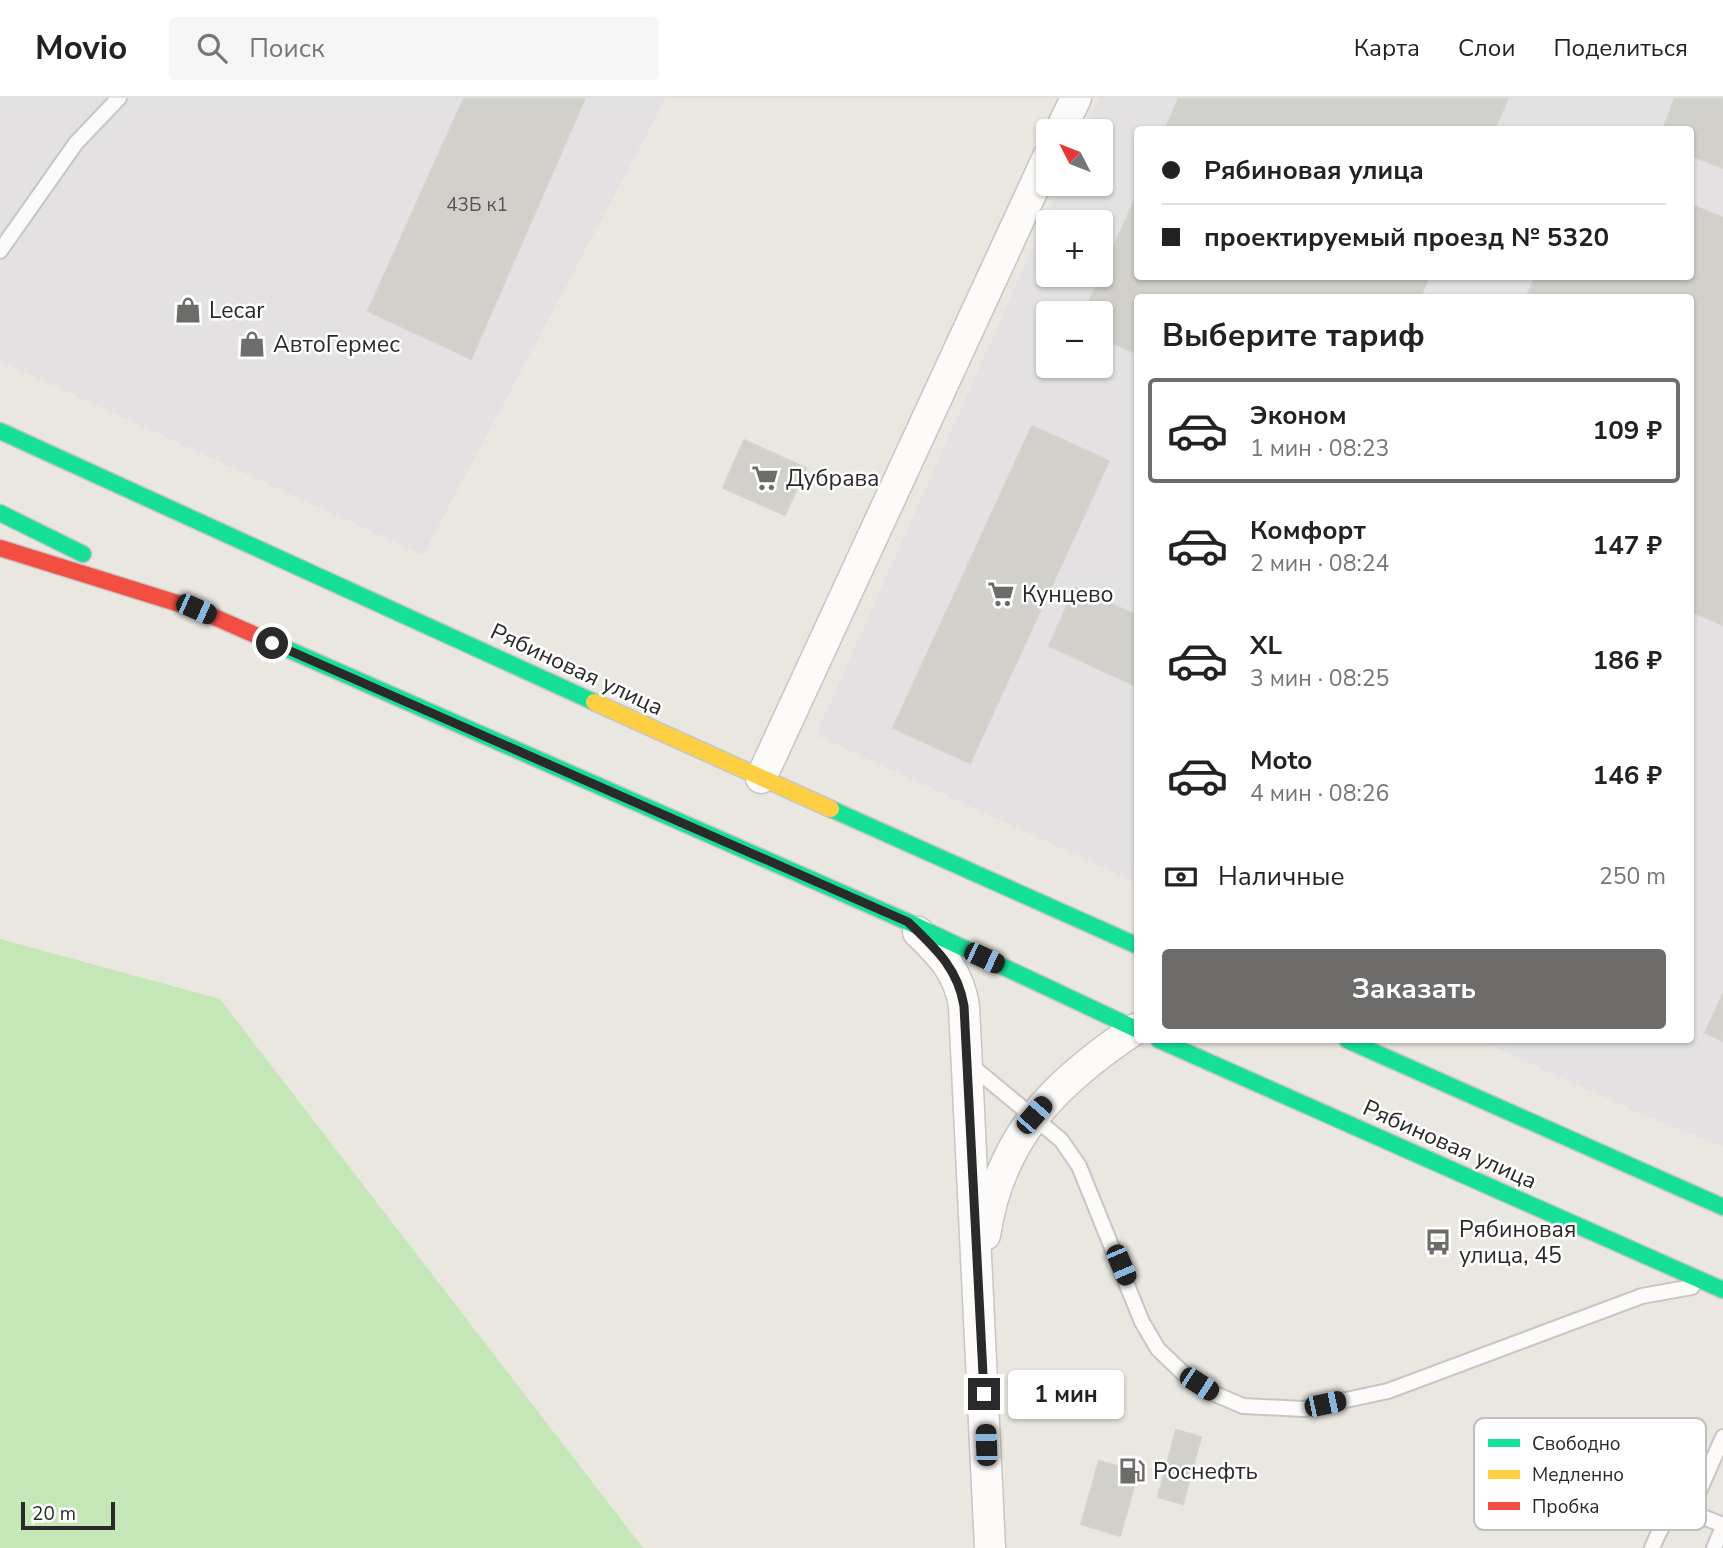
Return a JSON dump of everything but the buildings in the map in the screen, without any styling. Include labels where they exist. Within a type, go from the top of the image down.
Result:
[{"type":"main road","name":"Рябиновая улица","points":[[0,431],[761,778],[1134,944]]},
{"type":"main road","points":[[0,513],[196,609]]},
{"type":"main road","name":"Рябиновая улица","points":[[0,548],[196,609],[908,922],[1134,1028]]},
{"type":"main road","name":"Рябиновая улица","points":[[1167,1043],[1720,1288]]},
{"type":"main road","points":[[1354,1043],[1723,1207]]},
{"type":"street","points":[[1066,119],[1076,98]]},
{"type":"street","points":[[761,778],[1036,183]]},
{"type":"street","points":[[908,922],[940,952],[958,982],[964,1006],[990,1548]]},
{"type":"street","points":[[979,1291],[992,1205],[1002,1176],[1034,1115],[1059,1086],[1091,1058],[1134,1038]]},
{"type":"lane","points":[[0,251],[76,143],[119,98]]},
{"type":"lane","points":[[967,1062],[1061,1140],[1079,1166],[1142,1322],[1158,1349],[1184,1374],[1214,1394],[1243,1406],[1304,1409],[1388,1391],[1642,1296],[1678,1288],[1720,1288]]},
{"type":"lane","points":[[1706,1476],[1723,1437]]},
{"type":"lane","points":[[1706,1519],[1723,1526],[1714,1548]]},
{"type":"lane","points":[[1651,1548],[1661,1530]]},
{"type":"shaded area","points":[[0,98],[666,98],[423,555],[0,361]]},
{"type":"shaded area","points":[[1099,98],[1723,98],[1723,1147],[1641,1114],[1486,1043],[1694,1043],[1694,294],[1134,294],[1134,882],[816,735],[1036,240],[1036,287],[1113,287],[1113,210],[1049,210],[1056,196],[1113,196],[1113,119],[1089,119]]},
{"type":"green space","points":[[0,939],[220,999],[643,1548],[0,1548]]},
{"type":"traffic: fast","points":[[0,431],[594,702]]},
{"type":"traffic: fast","points":[[0,513],[83,554]]},
{"type":"traffic: fast","points":[[278,645],[908,922],[1134,1028]]},
{"type":"traffic: fast","points":[[831,809],[1134,944]]},
{"type":"traffic: fast","points":[[1166,1043],[1723,1290]]},
{"type":"traffic: fast","points":[[1354,1043],[1723,1207]]},
{"type":"traffic: slow","points":[[594,702],[831,809]]},
{"type":"traffic: jam","points":[[0,548],[196,609],[278,645]]},
{"type":"place","name":"Lecar","points":[[188,310]]},
{"type":"place","name":"АвтоГермес","points":[[252,344]]},
{"type":"place","name":"Дубрава","points":[[765,478]]},
{"type":"place","name":"Кунцево","points":[[1001,594]]},
{"type":"place","name":"Рябиновая улица, 45","points":[[1438,1242]]},
{"type":"place","name":"Роснефть","points":[[1132,1471]]},
{"type":"route","points":[[272,643],[908,922],[940,952],[958,982],[964,1006],[984,1394]]}]
